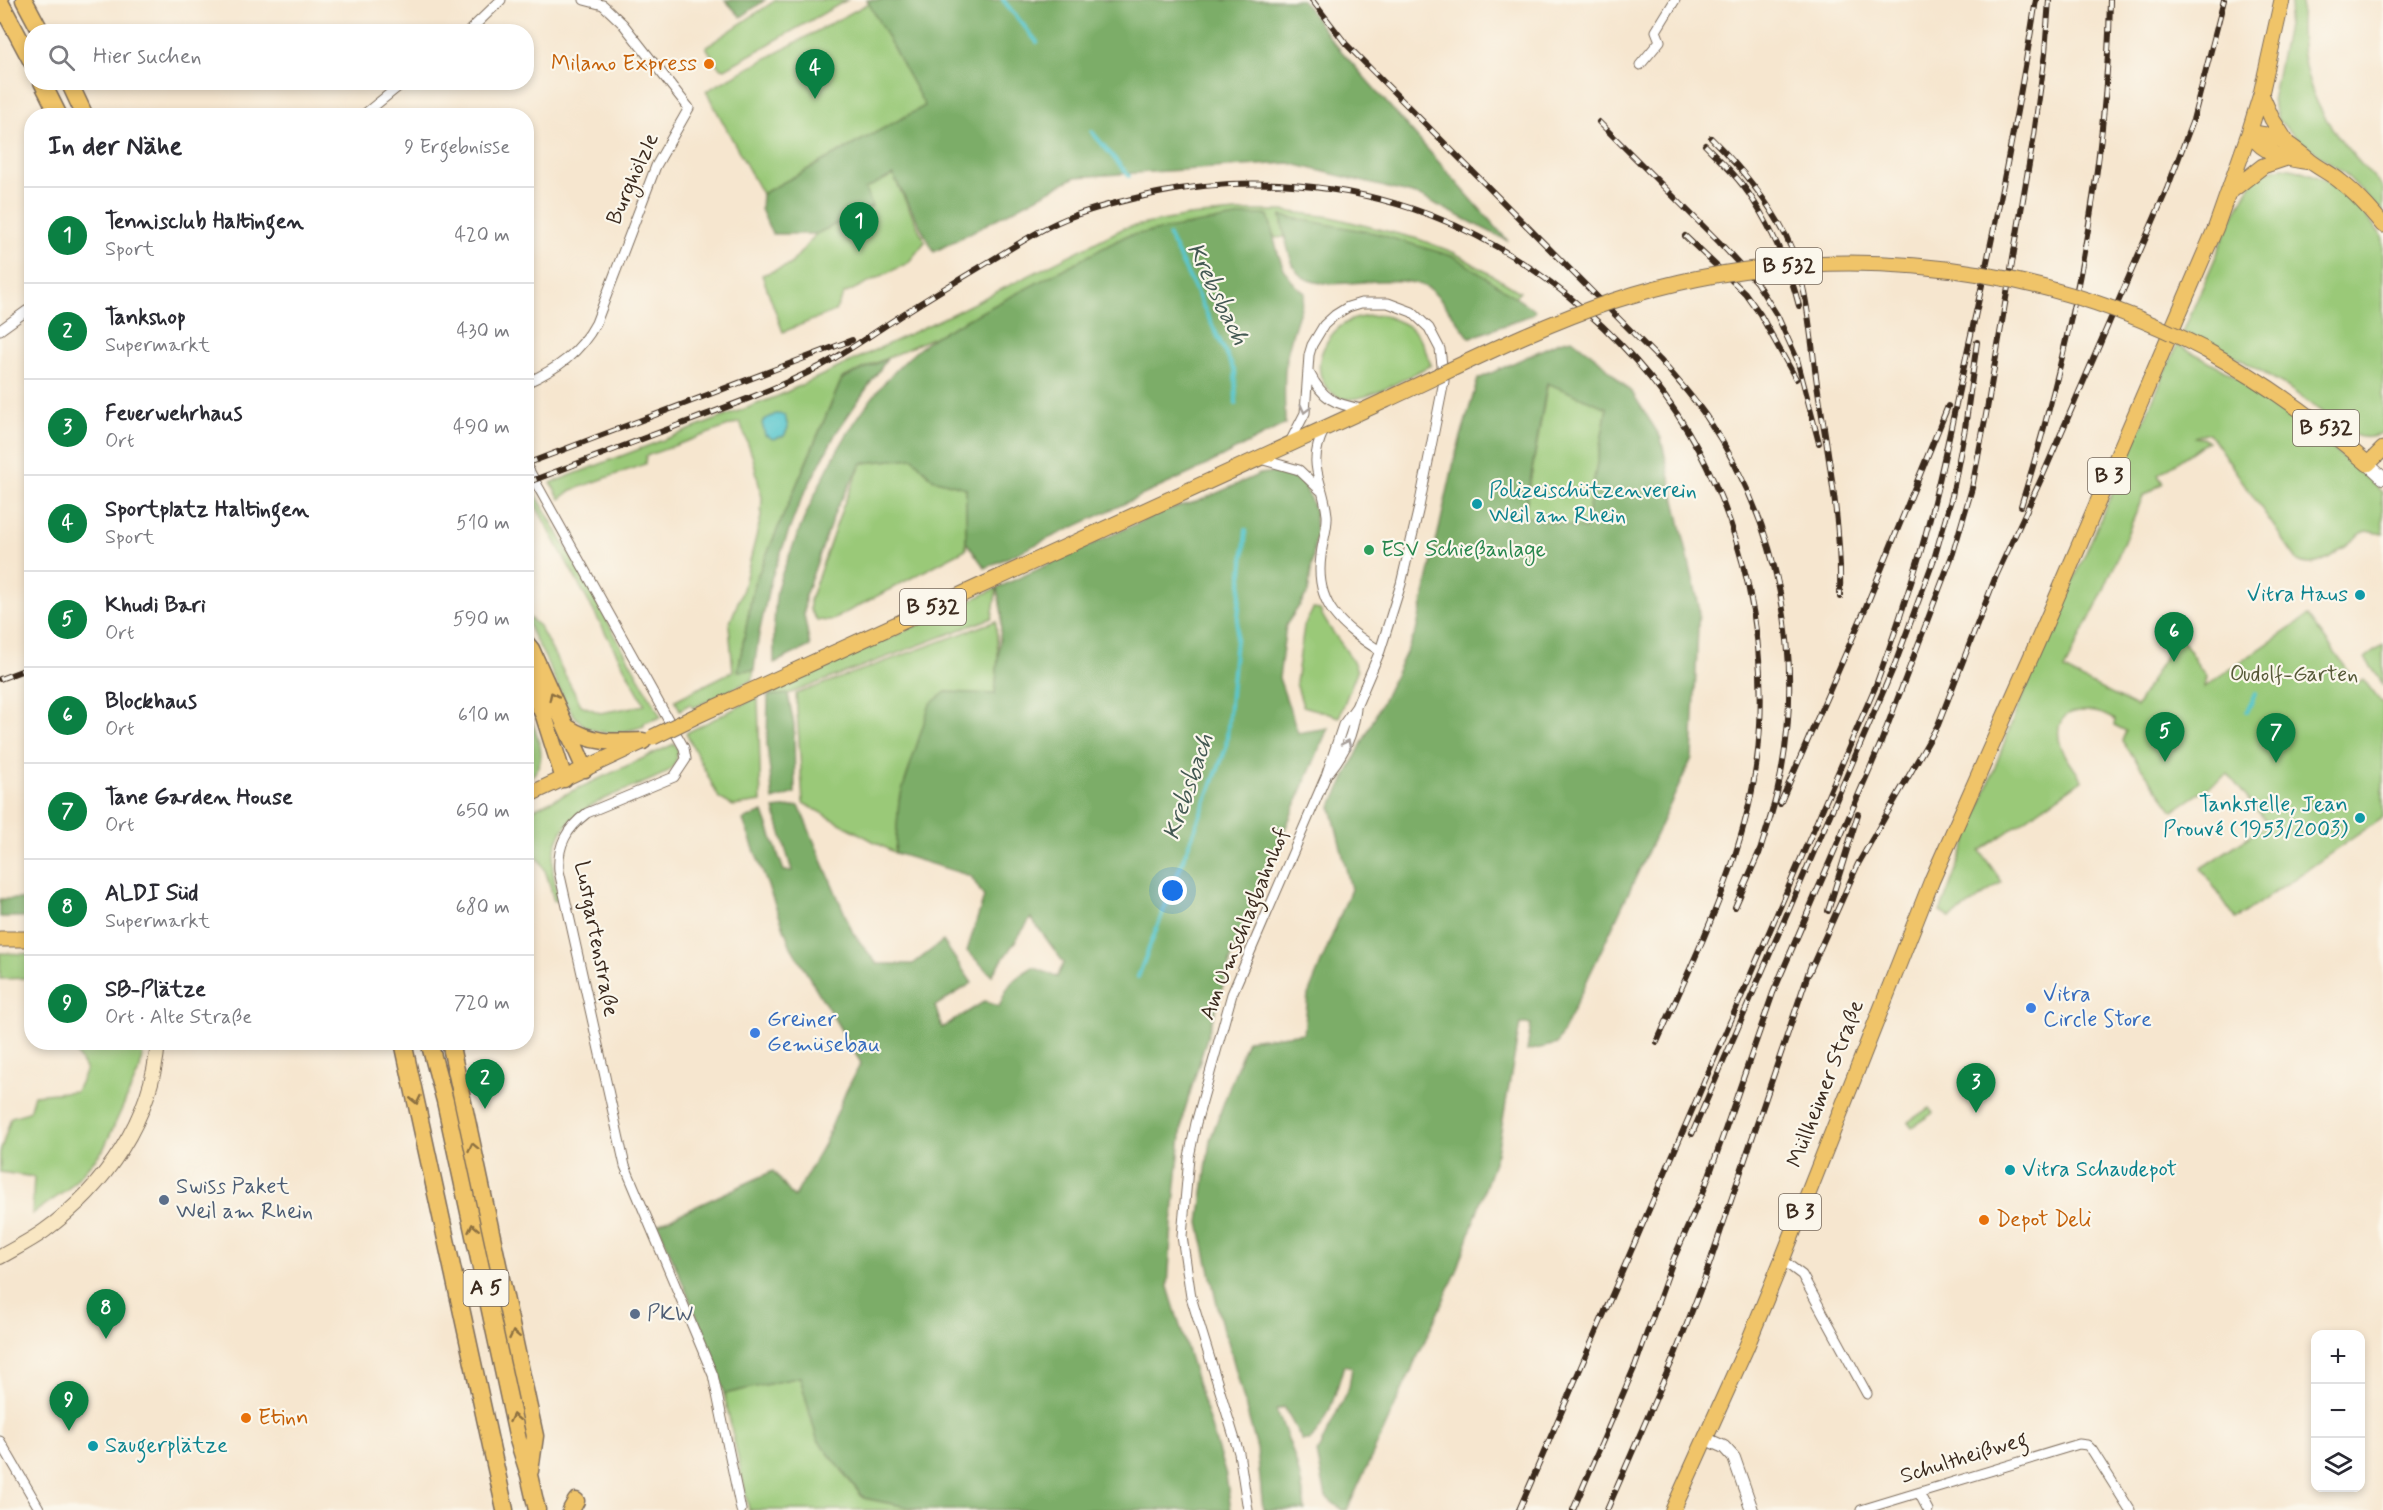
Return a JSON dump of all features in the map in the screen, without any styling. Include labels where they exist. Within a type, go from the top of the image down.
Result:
[{"type":"highway","points":[[24,0],[37,24]]},
{"type":"highway","points":[[0,2],[24,47]]},
{"type":"highway","points":[[46,90],[54,108]]},
{"type":"highway","points":[[73,90],[81,108]]},
{"type":"highway","points":[[534,655],[585,769]]},
{"type":"highway","points":[[534,694],[544,716],[564,779]]},
{"type":"highway","points":[[568,728],[588,739],[600,741],[648,739]]},
{"type":"highway","name":"A 5","points":[[405,1050],[505,1510]]},
{"type":"highway","name":"A 5","points":[[431,1050],[447,1112],[518,1440],[537,1510]]},
{"type":"highway","points":[[452,1050],[535,1436],[529,1475]]},
{"type":"main road","name":"B 3","points":[[2229,192],[2261,94],[2282,0]]},
{"type":"main road","points":[[2261,94],[2272,119],[2286,141],[2355,194],[2383,225]]},
{"type":"main road","points":[[2250,133],[2265,134],[2286,141]]},
{"type":"main road","points":[[2250,133],[2263,149],[2287,158],[2311,162]]},
{"type":"main road","points":[[2229,192],[2263,166],[2287,158]]},
{"type":"main road","name":"Müllheimer Straße","points":[[1706,1439],[1782,1260],[1893,975],[2181,310],[2229,192]]},
{"type":"main road","name":"B 532","points":[[534,792],[1551,325],[1614,301],[1702,278],[1807,264],[1842,263],[1927,267],[2013,280],[2084,299],[2126,314],[2204,349],[2281,394],[2368,464]]},
{"type":"main road","points":[[2368,464],[2383,449]]},
{"type":"main road","points":[[0,939],[24,939]]},
{"type":"main road","points":[[0,1257],[43,1231],[66,1213],[92,1189],[117,1159],[130,1137],[147,1096],[157,1050]]},
{"type":"main road","name":"B 3","points":[[1673,1510],[1706,1439]]},
{"type":"street","points":[[476,24],[501,0]]},
{"type":"street","name":"Burghölzle","points":[[534,379],[548,373],[585,343],[596,323],[656,166],[689,108],[623,24],[603,5],[584,0]]},
{"type":"street","points":[[1640,65],[1660,41],[1656,31],[1675,0]]},
{"type":"street","points":[[372,108],[394,90]]},
{"type":"street","name":"Am Umschlagbahnhof","points":[[1248,1510],[1236,1445],[1191,1297],[1182,1236],[1186,1173],[1196,1123],[1232,994],[1326,776],[1343,724],[1356,707],[1380,651],[1401,584],[1442,396],[1443,358],[1436,338],[1420,319],[1400,306],[1370,302],[1348,307],[1324,325],[1312,345],[1309,355],[1305,413],[1289,444]]},
{"type":"street","points":[[0,330],[24,314]]},
{"type":"street","points":[[1308,371],[1322,394],[1332,401],[1364,410]]},
{"type":"street","points":[[1325,428],[1315,455],[1320,490],[1327,516],[1320,578],[1324,594],[1334,614],[1348,630],[1380,651]]},
{"type":"street","points":[[1258,458],[1279,462],[1299,470],[1320,490]]},
{"type":"street","points":[[2368,464],[2383,478]]},
{"type":"street","name":"Lustgartenstraße","points":[[534,479],[684,748],[686,759],[674,777],[587,813],[575,822],[560,847],[559,871],[625,1166],[713,1375],[741,1510]]},
{"type":"street","points":[[1782,1260],[1802,1275],[1867,1394]]},
{"type":"street","points":[[1706,1439],[1724,1447],[1734,1458],[1752,1510]]},
{"type":"street","points":[[0,1441],[40,1510]]},
{"type":"street","name":"Schultheißweg","points":[[1861,1510],[2079,1444],[2087,1445],[2092,1450],[2130,1510]]},
{"type":"street","points":[[1919,1493],[1928,1510]]},
{"type":"green space","points":[[725,0],[765,0],[741,17]]},
{"type":"green space","points":[[776,0],[847,0],[725,69],[719,67],[706,47]]},
{"type":"green space","points":[[867,0],[1302,0],[1329,37],[1508,241],[1420,196],[1289,163],[1075,177],[934,252],[893,175],[865,189],[872,206],[816,234],[772,234],[761,209],[762,194],[925,106]]},
{"type":"green space","points":[[2292,0],[2302,0],[2301,31],[2309,83],[2330,125],[2383,188],[2383,213],[2344,173],[2297,138],[2278,120],[2272,101]]},
{"type":"green space","points":[[869,3],[925,106],[762,194],[706,91]]},
{"type":"green space","points":[[2283,167],[2299,170],[2327,182],[2352,202],[2383,237],[2383,432],[2376,436],[2354,435],[2283,384],[2238,358],[2183,332],[2233,217],[2248,189],[2256,178],[2269,170]]},
{"type":"green space","points":[[893,175],[925,242],[908,263],[844,294],[835,311],[783,332],[762,275],[790,265],[816,234],[872,207],[864,189]]},
{"type":"green space","points":[[1283,211],[1331,217],[1418,239],[1455,253],[1520,292],[1514,298],[1455,257],[1281,217],[1285,237],[1275,238],[1268,216],[1126,236],[936,336],[842,378],[754,584],[738,670],[754,670],[752,680],[693,708],[690,704],[680,710],[675,700],[733,671],[729,625],[743,589],[761,517],[762,498],[753,458],[740,422],[646,456],[645,464],[572,490],[560,499],[551,483],[778,396],[954,313],[1124,228],[1188,216]]},
{"type":"green space","points":[[1248,215],[1268,215],[1284,268],[1289,277],[1305,293],[1287,353],[1284,383],[1285,424],[1193,472],[985,568],[966,542],[966,488],[933,479],[913,458],[862,463],[836,509],[805,596],[804,615],[810,646],[774,663],[774,617],[777,589],[805,517],[850,430],[889,378],[912,355],[936,336],[1126,236]]},
{"type":"green space","points":[[1281,216],[1375,233],[1455,257],[1536,311],[1531,315],[1470,338],[1443,303],[1428,288],[1396,281],[1323,283],[1308,280],[1298,273],[1292,262]]},
{"type":"green space","points":[[1381,315],[1401,322],[1414,331],[1431,365],[1370,395],[1350,399],[1336,396],[1326,387],[1321,378],[1320,359],[1327,341],[1333,333],[1349,321]]},
{"type":"green space","points":[[1572,339],[1598,359],[1633,394],[1661,438],[1699,606],[1692,758],[1557,1044],[1527,1051],[1531,1024],[1520,1024],[1497,1153],[1457,1271],[1347,1510],[1342,1510],[1326,1497],[1317,1453],[1349,1387],[1352,1367],[1344,1365],[1323,1424],[1310,1440],[1302,1440],[1284,1407],[1276,1410],[1295,1459],[1305,1510],[1263,1510],[1257,1449],[1228,1341],[1223,1331],[1199,1223],[1210,1140],[1247,1040],[1304,1033],[1308,995],[1351,889],[1331,807],[1416,632],[1455,457],[1478,379],[1559,342]],"holes":[[[1547,383],[1607,408],[1585,529],[1524,516]]]},
{"type":"green space","name":"Oudolf-Garten","points":[[2177,345],[2233,375],[2259,392],[2335,450],[2382,492],[2383,534],[2367,531],[2323,561],[2306,564],[2298,561],[2209,433],[2194,437],[2208,441],[2158,475],[2163,483],[2143,496],[2103,592],[2064,670],[2136,707],[2178,634],[2206,677],[2204,687],[2308,616],[2357,683],[2363,679],[2383,705],[2383,817],[2236,919],[2201,868],[2268,824],[2228,774],[2173,811],[2122,741],[2126,731],[2114,725],[2115,720],[2107,716],[2078,711],[2063,719],[2059,727],[2059,738],[2065,754],[2082,780],[1980,851],[2002,882],[1950,918],[1940,912],[2017,709]]},
{"type":"green space","points":[[887,359],[836,433],[799,504],[771,579],[754,670],[738,671],[754,584],[842,379]]},
{"type":"green space","points":[[1548,382],[1607,408],[1585,530],[1524,516]]},
{"type":"green space","points":[[913,458],[933,479],[966,488],[966,549],[830,621],[817,620],[810,610],[810,600],[843,506],[862,463]]},
{"type":"green space","points":[[1283,471],[1304,484],[1315,511],[1316,535],[1308,593],[1286,625],[1279,678],[1298,733],[1328,728],[1233,952],[1183,1116],[1168,1287],[1226,1476],[1231,1510],[922,1510],[864,1498],[817,1439],[800,1377],[724,1394],[715,1360],[658,1224],[773,1171],[794,1198],[825,1142],[846,1091],[861,1063],[791,947],[743,820],[763,812],[784,871],[792,871],[774,809],[799,806],[853,933],[877,964],[913,964],[943,941],[972,983],[935,1006],[942,1028],[985,1001],[999,1007],[1011,983],[1033,967],[1057,977],[1064,963],[1031,918],[992,975],[967,951],[984,897],[971,876],[895,853],[899,800],[930,704],[946,692],[995,694],[1002,614],[997,588],[1166,510],[1199,501],[1260,474]]},
{"type":"green space","points":[[534,491],[661,717],[644,723],[644,726],[622,732],[604,733],[590,729],[579,721],[562,695],[534,638],[534,622],[539,626],[581,705],[600,713],[645,705],[534,503]]},
{"type":"green space","points":[[997,588],[992,618],[788,694],[768,696],[773,692]]},
{"type":"green space","points":[[1313,609],[1320,610],[1328,626],[1349,654],[1357,671],[1339,717],[1303,706],[1296,683],[1304,626]]},
{"type":"green space","points":[[996,621],[998,656],[995,695],[946,692],[899,800],[895,853],[803,803],[796,694]]},
{"type":"green space","points":[[2383,645],[2383,684],[2365,658]]},
{"type":"green space","points":[[788,694],[794,725],[795,793],[773,800],[767,745],[768,696]]},
{"type":"green space","points":[[758,697],[761,802],[733,806],[719,798],[686,733]]},
{"type":"green space","points":[[534,728],[541,756],[534,774]]},
{"type":"green space","points":[[674,744],[678,750],[676,762],[670,769],[659,776],[599,801],[571,820],[561,833],[555,849],[553,868],[559,900],[554,901],[542,865],[534,855],[534,809]]},
{"type":"green space","points":[[0,899],[24,899],[24,917],[0,917]]},
{"type":"green space","points":[[0,953],[24,954],[24,978],[0,979]]},
{"type":"green space","points":[[74,1050],[143,1050],[140,1069],[103,1150],[67,1190],[32,1214],[34,1177],[0,1172],[0,1153],[11,1117],[29,1112],[34,1095],[76,1091],[86,1070]]},
{"type":"green space","points":[[1929,1108],[1933,1113],[1912,1127],[1908,1122]]},
{"type":"green space","points":[[800,1377],[817,1439],[863,1498],[922,1510],[749,1510],[724,1394]]},
{"type":"water","points":[[776,414],[785,415],[788,428],[784,436],[773,439],[765,435],[762,423]]},
{"type":"waterway","name":"Krebsbach","points":[[1003,0],[1037,42]]},
{"type":"waterway","name":"Krebsbach","points":[[1092,132],[1129,176]]},
{"type":"waterway","name":"Krebsbach","points":[[1169,236],[1235,372],[1236,404]]},
{"type":"waterway","name":"Krebsbach","points":[[1138,977],[1226,748],[1246,530]]},
{"type":"waterway","points":[[2247,712],[2255,694]]},
{"type":"railway","points":[[1312,0],[1346,44],[1660,360],[1701,409],[1732,459],[1753,503],[1769,550],[1781,597],[1787,645],[1789,694],[1786,744],[1777,793],[1759,854]]},
{"type":"railway","points":[[1519,1510],[1876,685],[1894,634],[1930,520],[1943,465],[1999,204],[2036,0]]},
{"type":"railway","points":[[1573,1510],[1635,1366],[1674,1258],[1704,1190],[1773,993],[1880,745],[1953,553],[1972,488],[1986,415],[2034,135],[2045,53],[2049,0]]},
{"type":"railway","points":[[2021,506],[2056,382],[2083,256],[2102,129],[2110,0]]},
{"type":"railway","points":[[1809,973],[1858,864],[1938,725],[1996,576],[2043,475],[2167,189],[2193,120],[2224,0]]},
{"type":"railway","points":[[1599,122],[1756,282],[1777,315],[1797,359],[1819,443]]},
{"type":"railway","points":[[1711,138],[1743,172],[1770,209],[1786,236],[1799,272],[1807,309],[1833,490],[1839,543],[1840,597]]},
{"type":"railway","points":[[1705,145],[1737,178],[1760,212],[1786,265],[1799,306]]},
{"type":"railway","points":[[534,480],[740,402],[804,375],[1023,241],[1063,220],[1115,203],[1192,187],[1226,184],[1296,185],[1330,189],[1398,204],[1470,233],[1510,255],[1585,310],[1619,342],[1649,377],[1676,413],[1699,451],[1728,516],[1748,584],[1759,655],[1761,690],[1756,768],[1748,809],[1724,888],[1657,1042]]},
{"type":"railway","points":[[1685,236],[1745,293],[1760,314],[1796,379]]},
{"type":"railway","points":[[534,461],[852,340]]},
{"type":"railway","points":[[1692,1134],[1895,664],[1934,559],[1952,496],[1965,428],[1977,342]]},
{"type":"railway","points":[[1780,804],[1863,614],[1948,406]]},
{"type":"railway","points":[[0,679],[24,670]]},
{"type":"railway","points":[[1828,911],[1858,814]]},
{"type":"railway","points":[[1735,907],[1761,848]]},
{"type":"railway","points":[[1607,1510],[1676,1352],[1704,1280],[1811,965]]},
{"type":"place","name":"Milano Express","points":[[709,64]]},
{"type":"place","name":"Sportplatz Haltingen","points":[[815,99]]},
{"type":"place","name":"Tennisclub Haltingen","points":[[859,252]]},
{"type":"place","name":"Polizeischützenverein Weil am Rhein","points":[[1477,504]]},
{"type":"place","name":"ESV Schießanlage","points":[[1369,550]]},
{"type":"place","name":"Vitra Haus","points":[[2360,595]]},
{"type":"place","name":"Blockhaus","points":[[2174,662]]},
{"type":"place","name":"Khudi Bari","points":[[2165,762]]},
{"type":"place","name":"Tane Garden House","points":[[2276,763]]},
{"type":"place","name":"Tankstelle, Jean Prouvé (1953/2003)","points":[[2360,818]]},
{"type":"place","name":"Vitra Circle Store","points":[[2031,1008]]},
{"type":"place","name":"Greiner Gemüsebau","points":[[755,1033]]},
{"type":"place","name":"Tankshop","points":[[485,1109]]},
{"type":"place","name":"Feuerwehrhaus","points":[[1976,1113]]},
{"type":"place","name":"Vitra Schaudepot","points":[[2010,1170]]},
{"type":"place","name":"Swiss Paket Weil am Rhein","points":[[164,1200]]},
{"type":"place","name":"Depot Deli","points":[[1984,1220]]},
{"type":"place","name":"PKW","points":[[635,1314]]},
{"type":"place","name":"ALDI Süd","points":[[106,1339]]},
{"type":"place","name":"Etinn","points":[[246,1418]]},
{"type":"place","name":"SB-Plätze","points":[[69,1431]]},
{"type":"place","name":"Saugerplätze","points":[[93,1446]]}]
